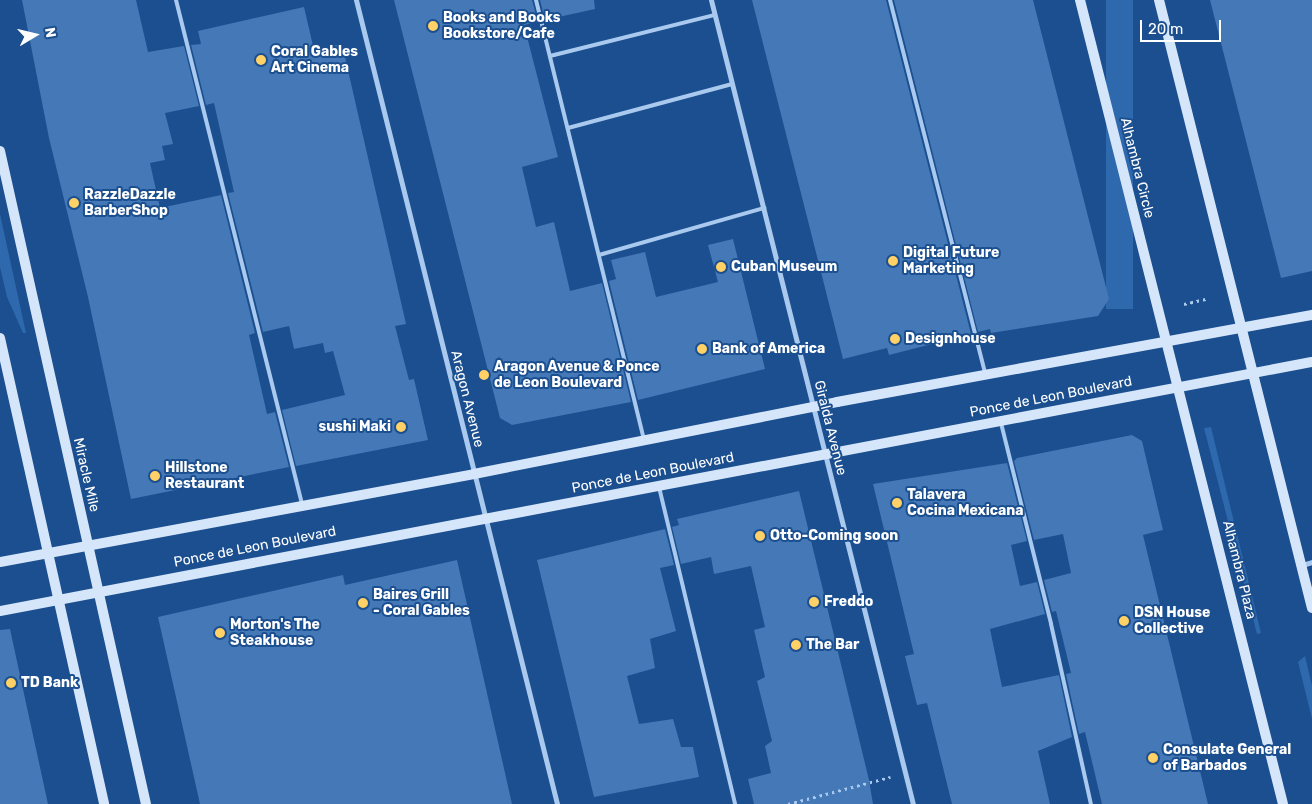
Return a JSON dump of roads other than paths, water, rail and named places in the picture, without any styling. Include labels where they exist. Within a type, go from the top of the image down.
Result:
[{"type":"street","name":"Aragon Avenue","points":[[356,0],[557,804]]},
{"type":"street","name":"Giralda Avenue","points":[[711,0],[913,804]]},
{"type":"street","name":"Alhambra Circle","points":[[1080,0],[1167,343]]},
{"type":"street","points":[[1159,0],[1254,373],[1307,563],[1312,608]]},
{"type":"street","name":"Miracle Mile","points":[[0,151],[146,804]]},
{"type":"street","points":[[0,562],[474,474],[813,406],[1167,343],[1312,315]]},
{"type":"street","points":[[0,338],[104,804]]},
{"type":"street","name":"Alhambra Plaza","points":[[1167,343],[1283,804]]},
{"type":"street","name":"Ponce de Leon Boulevard","points":[[0,611],[1312,362]]},
{"type":"lane","points":[[176,0],[302,506]]},
{"type":"lane","points":[[536,0],[644,440]]},
{"type":"lane","points":[[890,0],[986,376]]},
{"type":"lane","points":[[550,56],[715,15]]},
{"type":"lane","points":[[568,128],[732,84]]},
{"type":"lane","points":[[599,255],[764,208]]},
{"type":"lane","points":[[1000,420],[1051,624],[1091,804]]},
{"type":"lane","points":[[659,487],[735,804]]},
{"type":"place","name":"Books and Books Bookstore/Cafe","points":[[433,26]]},
{"type":"place","name":"Coral Gables Art Cinema","points":[[261,60]]},
{"type":"place","name":"RazzleDazzle BarberShop","points":[[74,203]]},
{"type":"place","name":"Digital Future Marketing","points":[[893,261]]},
{"type":"place","name":"Cuban Museum","points":[[721,267]]},
{"type":"place","name":"Designhouse","points":[[895,339]]},
{"type":"place","name":"Bank of America","points":[[702,349]]},
{"type":"place","name":"Aragon Avenue & Ponce de Leon Boulevard","points":[[484,375]]},
{"type":"place","name":"sushi Maki","points":[[401,427]]},
{"type":"place","name":"Hillstone Restaurant","points":[[155,476]]},
{"type":"place","name":"Talavera Cocina Mexicana","points":[[897,503]]},
{"type":"place","name":"Otto-Coming soon","points":[[760,536]]},
{"type":"place","name":"Freddo","points":[[814,602]]},
{"type":"place","name":"Baires Grill - Coral Gables","points":[[363,603]]},
{"type":"place","name":"DSN House Collective","points":[[1124,621]]},
{"type":"place","name":"Morton's The Steakhouse","points":[[220,633]]},
{"type":"place","name":"The Bar","points":[[796,645]]},
{"type":"place","name":"TD Bank","points":[[11,683]]},
{"type":"place","name":"Consulate General of Barbados","points":[[1153,758]]}]
